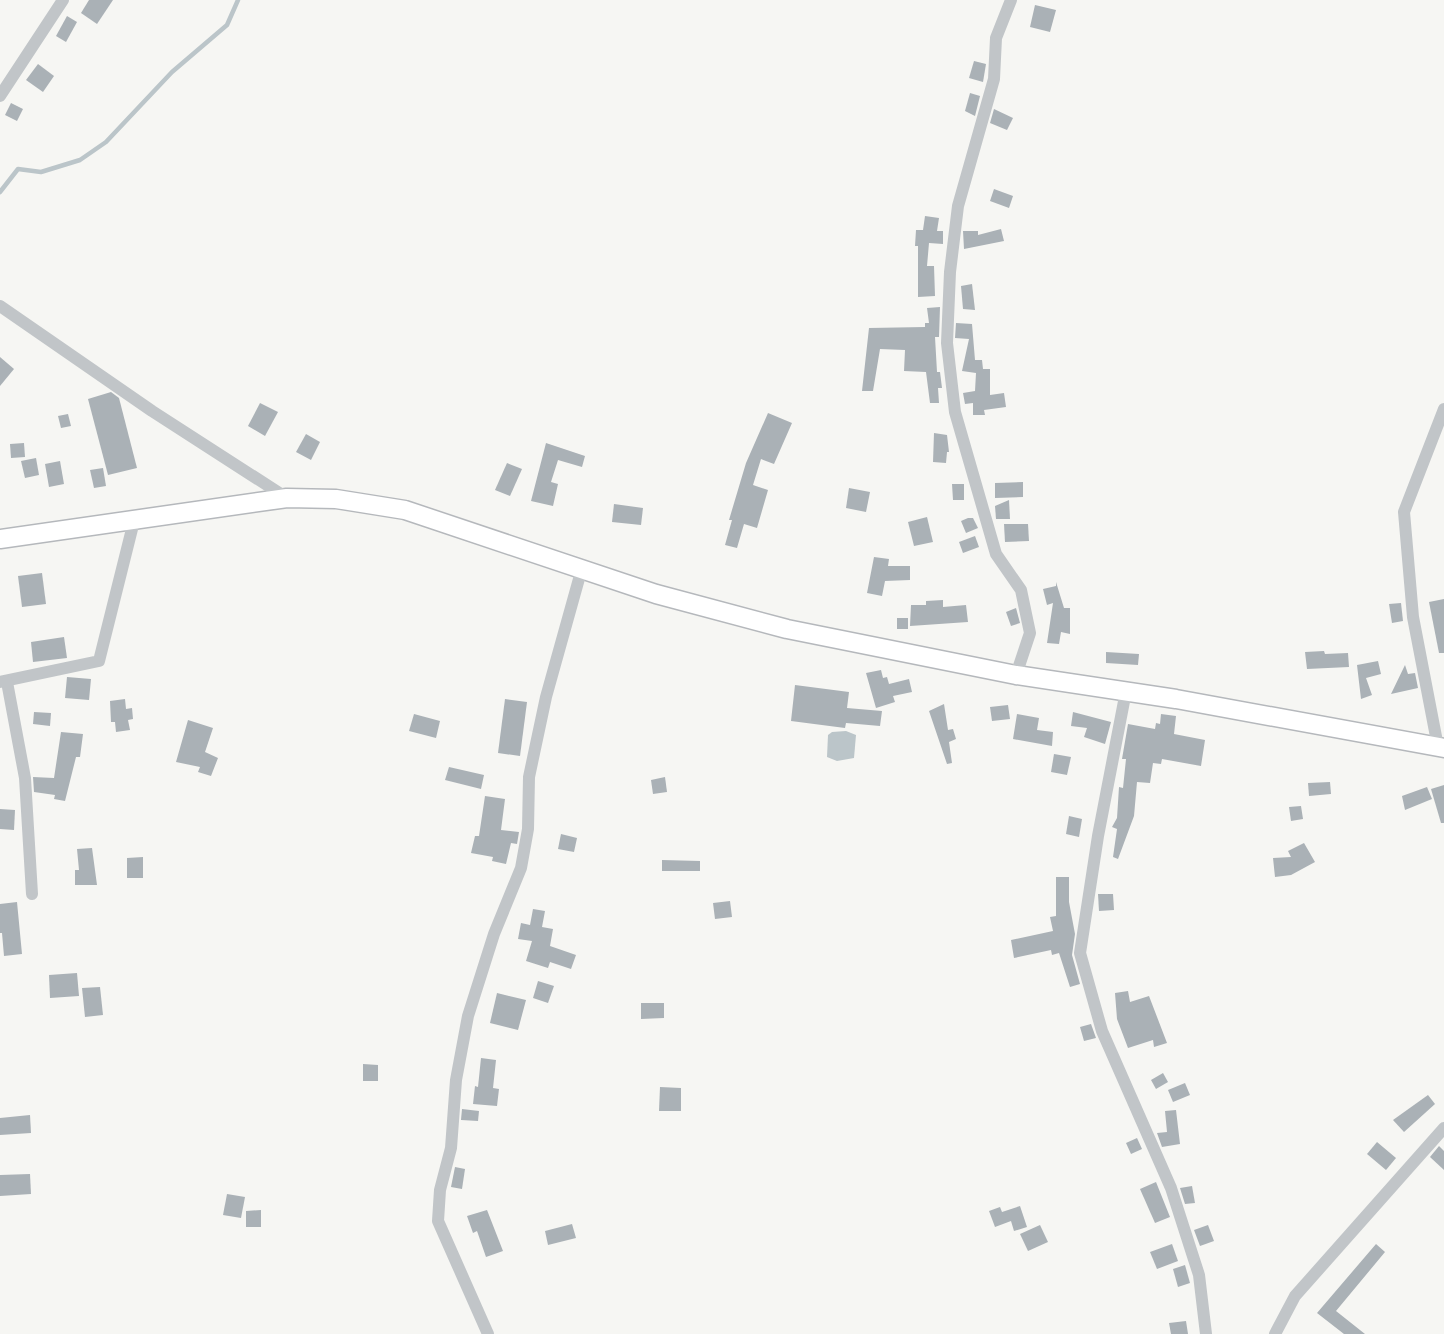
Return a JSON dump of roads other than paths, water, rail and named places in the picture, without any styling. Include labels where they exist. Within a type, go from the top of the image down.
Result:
[{"type":"main road","points":[[0,539],[287,498],[336,499],[405,510],[656,594],[787,629],[1016,675],[1126,691],[1441,748]]},
{"type":"street","points":[[0,96],[63,0]]},
{"type":"street","points":[[1011,0],[996,38],[994,79],[958,206],[950,272],[947,343],[956,412],[996,554],[1021,590],[1030,633],[1016,675]]},
{"type":"street","points":[[0,306],[152,411],[287,498]]},
{"type":"street","points":[[1441,748],[1413,617],[1404,512],[1444,409]]},
{"type":"street","points":[[32,894],[25,778],[3,682],[99,661],[134,521]]},
{"type":"street","points":[[488,1334],[438,1221],[440,1190],[451,1148],[456,1080],[468,1016],[494,934],[521,868],[528,829],[529,777],[546,697],[582,568]]},
{"type":"street","points":[[1126,691],[1098,836],[1080,953],[1102,1030],[1171,1188],[1199,1275],[1206,1334]]},
{"type":"street","points":[[1275,1334],[1295,1296],[1444,1128]]},
{"type":"waterway","points":[[0,192],[18,169],[41,172],[80,160],[106,142],[172,72],[227,25],[238,0]]}]
